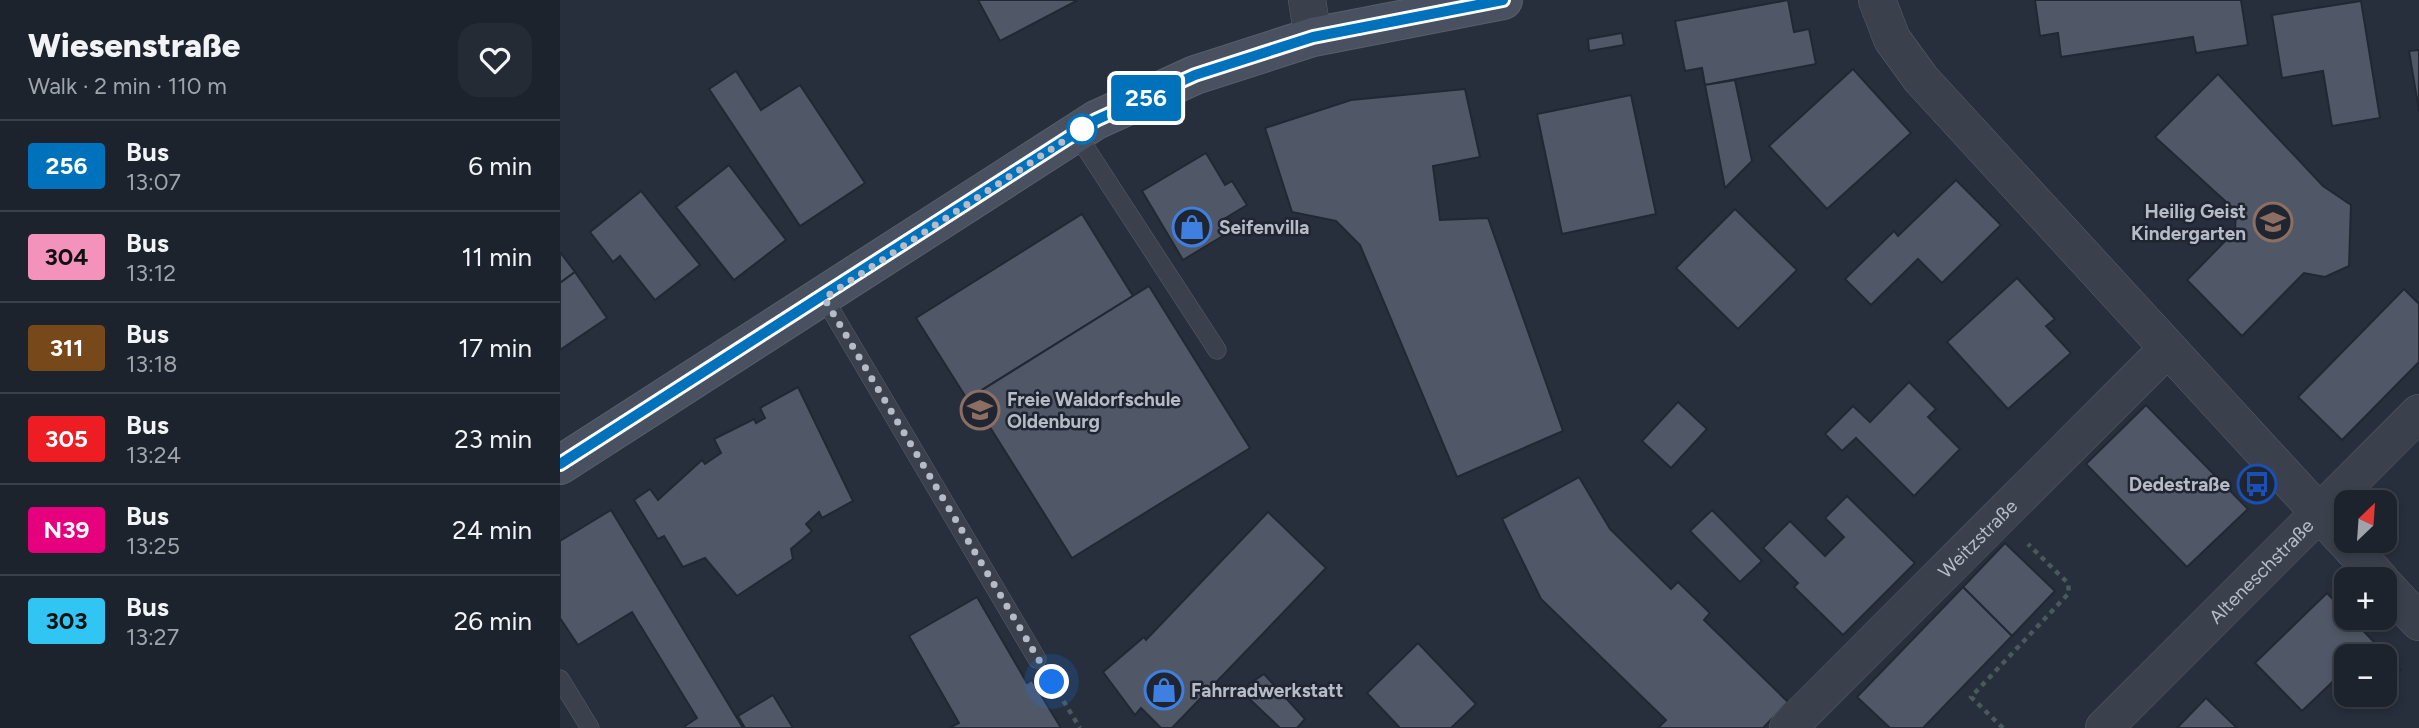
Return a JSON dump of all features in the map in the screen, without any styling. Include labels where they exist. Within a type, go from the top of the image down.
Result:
[{"type":"main road","points":[[560,464],[824,298],[1096,120],[1195,75],[1313,37],[1503,0]]},
{"type":"street","points":[[1307,0],[1313,37]]},
{"type":"street","points":[[1877,0],[1883,23],[1892,40],[1922,79],[2369,567]]},
{"type":"street","name":"Weitzstraße","points":[[1788,728],[2167,349]]},
{"type":"street","name":"Alteneschstraße","points":[[2104,728],[2419,413]]},
{"type":"street","points":[[2397,598],[2419,622]]},
{"type":"lane","points":[[1076,133],[1217,350]]},
{"type":"lane","points":[[824,298],[1037,659]]},
{"type":"lane","points":[[560,679],[590,728]]},
{"type":"path","points":[[2000,516],[2068,583],[2069,593],[1971,697],[2003,728]]},
{"type":"path","points":[[1037,659],[1080,728]]},
{"type":"building","points":[[978,0],[1078,0],[1000,41]]},
{"type":"building","points":[[1788,0],[1794,32],[1809,29],[1816,64],[1705,85],[1702,68],[1685,71],[1675,21]]},
{"type":"building","points":[[2035,0],[2241,0],[2248,45],[2196,53],[2193,37],[2061,57],[2058,33],[2040,36]]},
{"type":"building","points":[[2361,1],[2380,118],[2332,126],[2323,71],[2282,78],[2272,15]]},
{"type":"building","points":[[1622,33],[1624,45],[1589,51],[1588,39]]},
{"type":"building","points":[[2419,50],[2419,111],[2409,51]]},
{"type":"building","points":[[1853,69],[1911,133],[1827,209],[1769,146]]},
{"type":"building","points":[[736,71],[761,110],[800,85],[865,183],[800,226],[709,89]]},
{"type":"building","points":[[2218,74],[2323,186],[2351,205],[2349,266],[2325,277],[2304,273],[2242,336],[2187,280],[2235,231],[2236,211],[2155,137]]},
{"type":"building","points":[[1735,80],[1752,161],[1725,188],[1705,85]]},
{"type":"building","points":[[1465,89],[1480,157],[1433,166],[1440,220],[1488,218],[1563,431],[1457,477],[1360,245],[1336,221],[1292,212],[1265,128],[1351,100]]},
{"type":"building","points":[[1631,95],[1656,214],[1562,234],[1537,114]]},
{"type":"building","points":[[1206,153],[1225,185],[1232,181],[1247,205],[1219,222],[1226,234],[1183,260],[1142,191]]},
{"type":"building","points":[[729,165],[786,240],[734,280],[676,207]]},
{"type":"building","points":[[1956,180],[2001,225],[1942,283],[1918,259],[1871,305],[1845,279],[1894,231],[1898,236]]},
{"type":"building","points":[[641,191],[700,265],[655,300],[620,256],[613,262],[590,232]]},
{"type":"building","points":[[1735,209],[1797,270],[1738,329],[1676,268]]},
{"type":"building","points":[[1082,214],[1133,296],[967,399],[916,318]]},
{"type":"building","points":[[560,252],[575,272],[560,283]]},
{"type":"building","points":[[575,272],[607,318],[560,350],[560,283]]},
{"type":"building","points":[[2017,278],[2055,319],[2046,326],[2071,353],[2008,409],[1947,342]]},
{"type":"building","points":[[1149,286],[1250,448],[1072,558],[971,397]]},
{"type":"building","points":[[2404,289],[2419,304],[2419,362],[2342,440],[2298,397]]},
{"type":"building","points":[[1909,382],[1936,409],[1928,417],[1960,449],[1914,496],[1856,438],[1842,451],[1825,434],[1853,406],[1870,422]]},
{"type":"building","points":[[798,387],[853,501],[822,518],[819,512],[806,524],[812,531],[791,549],[793,559],[737,596],[705,558],[683,567],[664,536],[658,539],[634,500],[650,489],[658,500],[702,460],[705,464],[721,453],[714,439],[754,419],[756,423],[765,418],[760,408]]},
{"type":"building","points":[[1678,402],[1707,429],[1671,468],[1642,441]]},
{"type":"building","points":[[2146,405],[2248,509],[2187,567],[2086,464]]},
{"type":"building","points":[[1579,477],[1610,529],[1671,589],[1678,582],[1710,613],[1704,620],[1788,702],[1763,728],[1658,728],[1666,720],[1541,599],[1502,519]]},
{"type":"building","points":[[1847,496],[1915,563],[1843,635],[1794,587],[1798,583],[1763,548],[1790,521],[1825,556],[1844,537],[1825,518]]},
{"type":"building","points":[[611,510],[743,728],[686,728],[685,726],[697,718],[632,612],[578,645],[560,618],[560,541]]},
{"type":"building","points":[[1712,510],[1762,561],[1740,582],[1690,531]]},
{"type":"building","points":[[1268,512],[1326,568],[1172,728],[1161,728],[1141,708],[1135,715],[1103,672],[1144,637],[1146,640]]},
{"type":"building","points":[[2005,543],[2055,591],[2012,636],[1963,587]]},
{"type":"building","points":[[1963,587],[2012,636],[1923,728],[1890,728],[1857,697]]},
{"type":"building","points":[[2327,593],[2334,600],[2334,630],[2363,630],[2376,644],[2334,644],[2334,681],[2302,711],[2255,663]]},
{"type":"building","points":[[977,597],[1027,683],[1032,680],[1061,728],[949,728],[959,723],[909,636]]},
{"type":"building","points":[[1418,643],[1476,704],[1451,728],[1400,728],[1367,693]]},
{"type":"building","points":[[1264,674],[1305,719],[1297,728],[1280,728],[1240,690]]},
{"type":"building","points":[[773,695],[793,728],[745,728],[738,716]]},
{"type":"building","points":[[2206,698],[2237,728],[2177,728]]},
{"type":"bus line","name":"256","points":[[560,464],[824,298],[1096,120],[1195,75],[1313,37],[1503,0]]},
{"type":"place","name":"Heilig Geist Kindergarten","points":[[2273,222]]},
{"type":"place","name":"Seifenvilla","points":[[1192,227]]},
{"type":"place","name":"Freie Waldorfschule Oldenburg","points":[[980,410]]},
{"type":"place","name":"Dedestraße","points":[[2257,484]]},
{"type":"place","name":"Fahrradwerkstatt","points":[[1164,690]]},
{"type":"route","points":[[1052,682],[824,298],[1082,129]]}]
